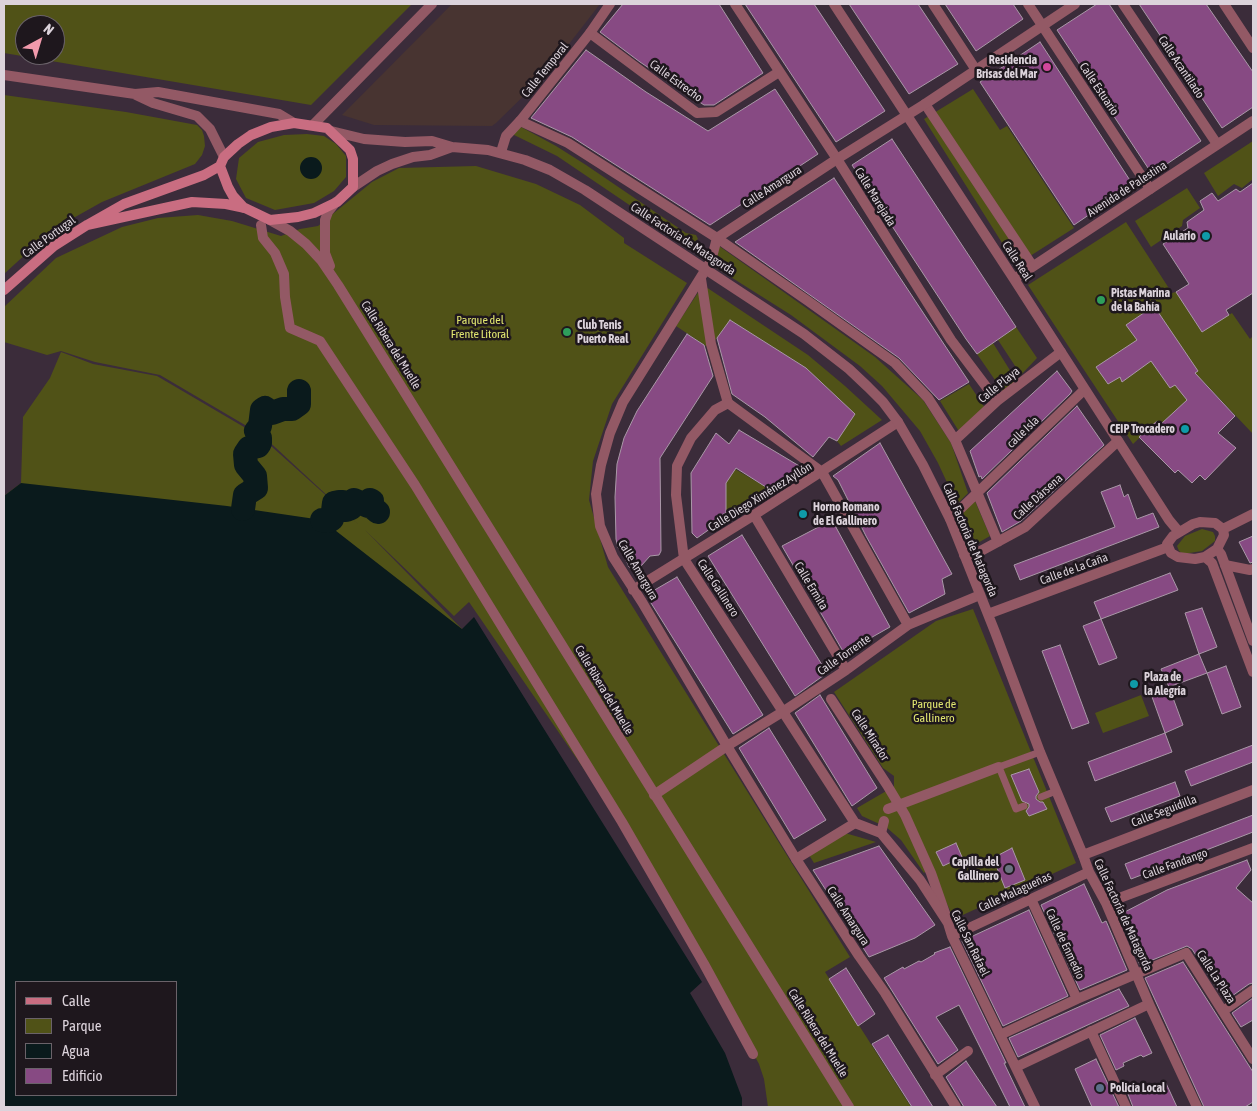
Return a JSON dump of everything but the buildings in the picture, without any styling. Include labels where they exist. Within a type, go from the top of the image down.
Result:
[{"type":"main road","points":[[87,225],[192,202],[226,204],[245,208],[270,220],[314,213],[337,202],[353,187],[354,166],[350,150],[331,131],[313,125],[294,123],[271,127],[251,135],[238,144],[222,162],[228,187],[233,196],[245,208]]},
{"type":"main road","name":"Calle Portugal","points":[[4,290],[54,246],[87,225],[124,204],[204,175],[222,162]]},
{"type":"street","points":[[313,125],[432,4]]},
{"type":"street","name":"Calle Temporal","points":[[501,152],[506,136],[590,33],[610,4]]},
{"type":"street","name":"Calle Marejada","points":[[735,4],[837,159],[951,340],[997,402]]},
{"type":"street","name":"Calle Real","points":[[834,4],[1178,532]]},
{"type":"street","points":[[933,4],[976,70]]},
{"type":"street","name":"Calle Estuario","points":[[1028,4],[1150,189]]},
{"type":"street","name":"Calle Amargura","points":[[956,1107],[885,993],[796,859],[613,557],[600,526],[596,494],[601,465],[610,433],[623,402],[701,280],[711,262],[717,238],[837,159],[907,116],[1075,4]]},
{"type":"street","name":"Calle Acantilado","points":[[1123,4],[1217,144]]},
{"type":"street","points":[[1224,4],[1253,48]]},
{"type":"street","name":"Calle Estrecho","points":[[590,33],[697,113],[716,112],[779,72]]},
{"type":"street","points":[[4,75],[135,94],[158,92],[280,114],[294,123]]},
{"type":"street","points":[[135,94],[153,103],[197,116],[210,129],[222,162]]},
{"type":"street","points":[[925,104],[1032,265]]},
{"type":"street","points":[[520,120],[568,143],[717,238],[895,363],[928,398],[955,440],[998,542]]},
{"type":"street","name":"Avenida de Palestina","points":[[1014,279],[1032,265],[1253,121]]},
{"type":"street","points":[[331,131],[364,139],[405,142],[432,141],[452,147]]},
{"type":"street","points":[[353,187],[377,171],[392,164],[452,147]]},
{"type":"street","name":"Calle Factoría de Matagorda","points":[[452,147],[501,152],[550,170],[584,190],[804,334],[849,369],[883,402],[898,422],[923,465],[950,518],[1040,752],[1089,872],[1106,903],[1197,1107]]},
{"type":"street","points":[[337,202],[328,212],[325,220],[324,239],[325,254],[338,285]]},
{"type":"street","points":[[270,220],[290,231],[306,244],[321,260],[338,285]]},
{"type":"street","points":[[260,225],[263,238],[275,254],[284,274],[285,297],[290,328],[320,341],[415,485],[622,822],[704,964],[753,1054]]},
{"type":"street","points":[[701,280],[711,344],[728,403],[822,472],[908,625]]},
{"type":"street","name":"Calle Ribera del Muelle","points":[[338,285],[535,599],[654,795],[750,945],[849,1107]]},
{"type":"street","name":"Calle Playa","points":[[955,440],[997,402],[1061,352]]},
{"type":"street","name":"calle Isla","points":[[950,518],[1084,390]]},
{"type":"street","name":"Calle Gallinero","points":[[728,403],[715,410],[692,438],[677,466],[676,495],[684,559],[855,823]]},
{"type":"street","name":"Calle Diego Ximénez Ayllón","points":[[633,590],[822,472],[898,422]]},
{"type":"street","name":"Calle Dársena","points":[[964,555],[977,553],[1025,527],[1118,441]]},
{"type":"street","points":[[1222,529],[1253,514]]},
{"type":"street","name":"Calle Ermita","points":[[754,515],[846,670]]},
{"type":"street","points":[[1200,522],[1215,523],[1222,529],[1224,535],[1218,549],[1205,557],[1195,559],[1178,557],[1171,553],[1168,547],[1169,540],[1178,532],[1200,522]]},
{"type":"street","name":"Calle de La Caña","points":[[988,614],[1168,547]]},
{"type":"street","points":[[1218,549],[1253,641]]},
{"type":"street","points":[[1205,557],[1212,563],[1253,672]]},
{"type":"street","points":[[1225,565],[1253,569]]},
{"type":"street","name":"Calle Torrente","points":[[654,795],[846,670],[908,625],[980,595]]},
{"type":"street","name":"Calle Mirador","points":[[831,699],[888,785],[899,805],[932,873],[948,923]]},
{"type":"street","points":[[888,809],[999,767]]},
{"type":"street","name":"Calle Seguidilla","points":[[1083,855],[1253,790]]},
{"type":"street","points":[[881,833],[884,821]]},
{"type":"street","points":[[796,859],[855,823]]},
{"type":"street","name":"Calle San Rafael","points":[[855,823],[881,833],[920,880],[948,923],[952,936],[1035,1107]]},
{"type":"street","name":"Calle Fandango","points":[[1106,903],[1253,848]]},
{"type":"street","name":"Calle Malagueñas","points":[[952,936],[1089,872]]},
{"type":"street","name":"Calle de Enmedio","points":[[1031,899],[1077,999]]},
{"type":"street","name":"Calle La Plaza","points":[[1137,974],[1186,953],[1253,1059]]},
{"type":"street","points":[[1000,1035],[1077,999],[1137,974]]},
{"type":"street","points":[[1222,1011],[1253,990]]},
{"type":"street","points":[[1016,1067],[1150,1004]]},
{"type":"street","points":[[1091,1031],[1126,1107]]},
{"type":"street","points":[[935,1075],[968,1051]]},
{"type":"lane","points":[[1024,806],[1016,809],[999,767],[1040,752]]},
{"type":"lane","points":[[1042,797],[1056,791]]},
{"type":"shaded area","points":[[452,4],[600,4],[545,75],[492,126],[374,125],[342,115]]},
{"type":"green space","points":[[4,4],[412,4],[311,105],[65,63],[65,15],[15,15],[15,55],[4,53]]},
{"type":"green space","points":[[973,89],[1000,130],[1007,126],[1074,228],[1016,265],[924,119]]},
{"type":"green space","points":[[4,95],[126,112],[197,125],[202,130],[205,146],[202,155],[195,164],[102,202],[52,230],[4,274]]},
{"type":"green space","points":[[521,127],[556,146],[686,233],[696,235],[698,239],[690,246],[557,156],[512,134]]},
{"type":"green space","points":[[307,134],[324,136],[336,144],[346,156],[346,177],[334,191],[314,203],[275,210],[246,198],[236,179],[239,158],[258,142],[284,135]]},
{"type":"green space","points":[[1253,141],[1253,179],[1242,188],[1234,184],[1218,196],[1204,173]]},
{"type":"green space","name":"Parque del Frente Litoral","points":[[476,166],[536,184],[580,205],[624,238],[624,243],[687,283],[612,404],[593,461],[589,500],[608,567],[850,957],[825,972],[911,1107],[768,1107],[764,1079],[759,1064],[650,865],[469,602],[454,616],[365,530],[462,629],[446,1107],[4,1107],[4,496],[21,483],[23,417],[50,378],[61,352],[93,364],[157,376],[261,437],[359,525],[262,435],[160,375],[95,362],[61,351],[47,355],[4,342],[4,307],[56,258],[122,227],[158,218],[198,215],[232,221],[281,236],[300,229],[318,226],[372,182],[399,168]]},
{"type":"green space","points":[[1187,188],[1200,208],[1183,220],[1182,226],[1151,247],[1135,221]]},
{"type":"green space","points":[[1126,222],[1172,293],[1176,292],[1202,332],[1232,313],[1250,339],[1253,336],[1253,434],[1201,379],[1182,393],[1187,400],[1161,424],[1157,421],[1133,444],[1028,285]]},
{"type":"green space","points":[[719,246],[875,357],[923,400],[951,443],[968,493],[957,504],[938,463],[920,431],[882,386],[860,366],[791,315],[715,267]]},
{"type":"green space","points":[[703,285],[808,355],[882,420],[841,446],[837,441],[855,414],[806,368],[730,320],[713,343],[706,346],[676,326]]},
{"type":"green space","points":[[1016,327],[1037,358],[1021,375],[998,340]]},
{"type":"green space","points":[[993,343],[1016,380],[1004,393],[977,354]]},
{"type":"green space","points":[[969,384],[985,408],[960,433],[940,401]]},
{"type":"green space","points":[[735,469],[769,489],[726,513],[726,483]]},
{"type":"green space","points":[[975,501],[990,536],[976,544],[962,512]]},
{"type":"green space","points":[[1202,529],[1213,532],[1215,541],[1202,551],[1183,554],[1179,551],[1177,546],[1185,536]]},
{"type":"green space","name":"Parque de Gallinero","points":[[973,609],[1076,863],[954,919],[894,789],[894,776],[883,768],[834,692],[936,621]]},
{"type":"green space","points":[[1141,695],[1149,716],[1103,733],[1095,713]]},
{"type":"green space","points":[[888,790],[928,869],[924,873],[901,840],[886,827],[862,816],[857,808]]},
{"type":"green space","points":[[845,833],[876,842],[814,863],[809,855]]},
{"type":"water","points":[[311,157],[319,160],[322,168],[319,176],[311,179],[303,176],[300,168],[303,160]]},
{"type":"water","points":[[21,483],[227,506],[322,520],[462,629],[474,617],[702,982],[690,993],[725,1053],[742,1098],[742,1107],[4,1107],[4,496]]},
{"type":"waterway","points":[[243,509],[245,495],[256,488],[255,476],[246,465],[245,454],[249,448],[258,446],[260,443],[260,438],[256,431],[260,426],[262,410],[265,408],[272,413],[283,409],[292,409],[299,404],[299,391]]},
{"type":"waterway","points":[[322,520],[329,521],[332,519],[334,503],[339,502],[343,502],[346,510],[351,508],[354,500],[368,506],[371,504],[370,500],[372,501],[372,507],[378,512]]},
{"type":"place","name":"Residencia Brisas del Mar","points":[[1047,67]]},
{"type":"place","name":"Aulario","points":[[1206,236]]},
{"type":"place","name":"Pistas Marina de la Bahía","points":[[1101,300]]},
{"type":"place","name":"Club Tenis Puerto Real","points":[[567,332]]},
{"type":"place","name":"CEIP Trocadero","points":[[1185,429]]},
{"type":"place","name":"Horno Romano de El Gallinero","points":[[803,514]]},
{"type":"place","name":"Plaza de la Alegría","points":[[1134,684]]},
{"type":"place","name":"Capilla del Gallinero","points":[[1009,869]]},
{"type":"place","name":"Policía Local","points":[[1100,1088]]}]
